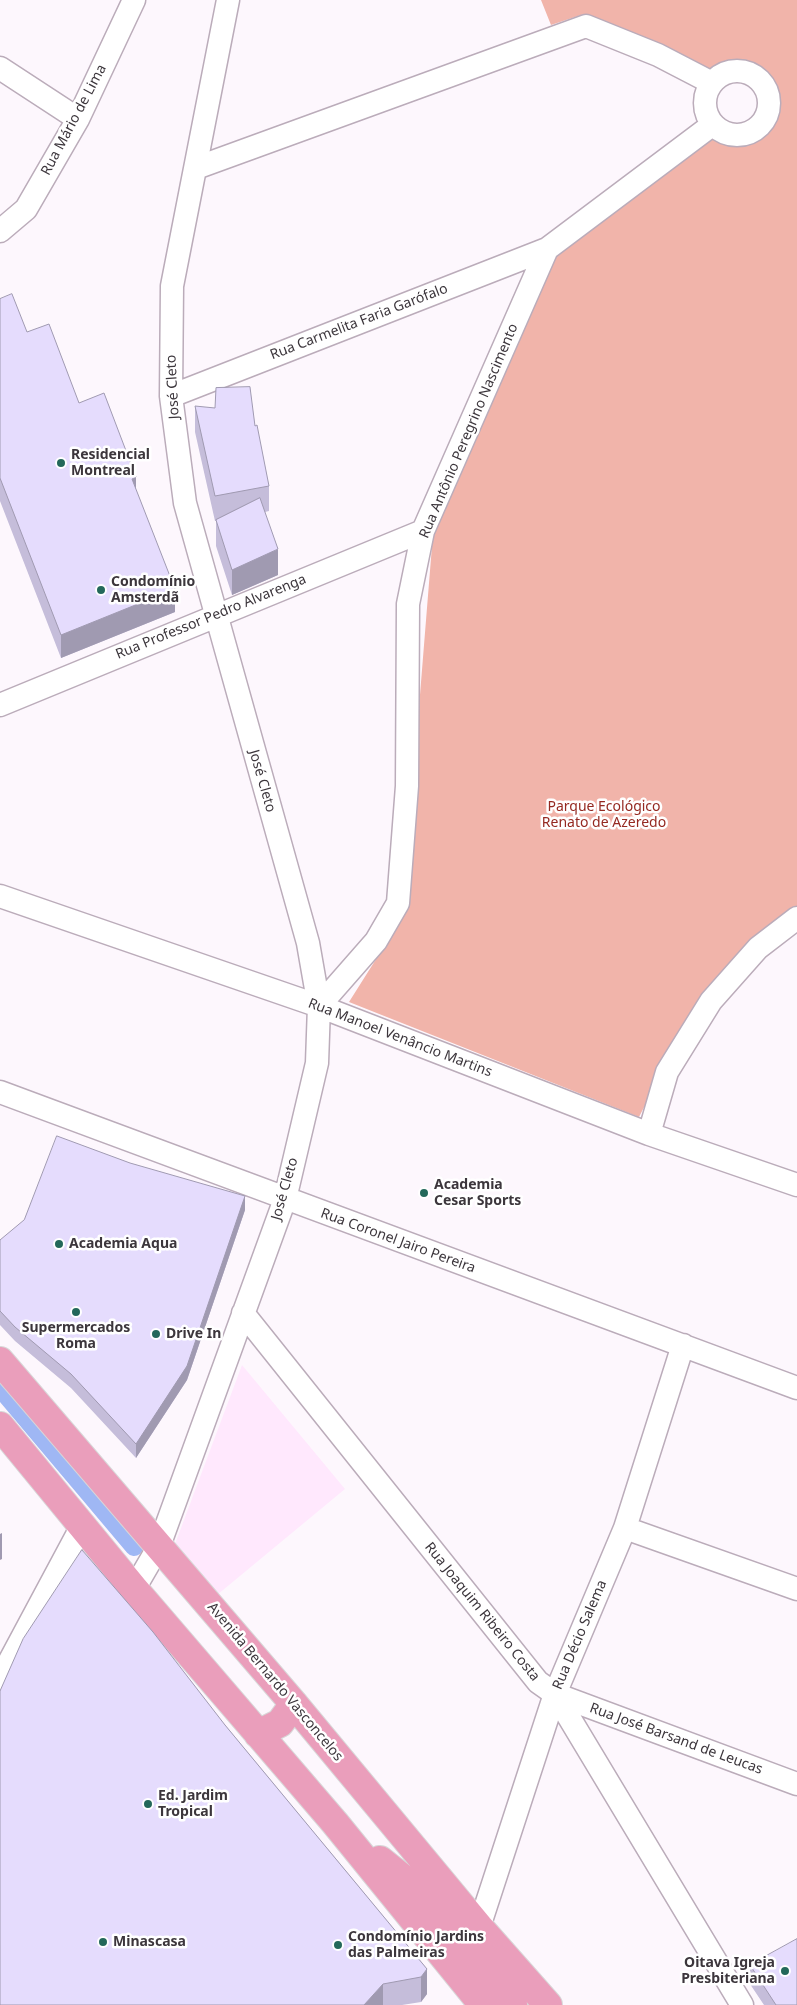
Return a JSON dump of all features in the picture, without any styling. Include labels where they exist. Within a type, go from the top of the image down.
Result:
[{"type":"main road","name":"Avenida Bernardo Vasconcelos","points":[[0,1361],[294,1704],[474,1939],[548,2005]]},
{"type":"main road","points":[[0,1426],[134,1589],[335,1823],[483,2005]]},
{"type":"main road","points":[[258,1734],[280,1723],[294,1704]]},
{"type":"main road","points":[[335,1823],[474,1939],[513,2005]]},
{"type":"street","name":"Rua Mário de Lima","points":[[0,231],[26,209],[78,119],[134,0]]},
{"type":"street","name":"José Cleto","points":[[134,1589],[159,1546],[285,1199],[316,1063],[319,1006],[308,942],[185,503],[171,396],[172,286],[228,0]]},
{"type":"street","points":[[196,168],[586,26],[658,55],[712,83]]},
{"type":"street","points":[[0,68],[78,119]]},
{"type":"street","points":[[727,72],[749,73],[764,86],[768,96],[769,108],[763,122],[755,130],[745,135],[732,136],[712,125],[704,104],[706,92],[712,83],[727,72]]},
{"type":"street","name":"Rua Antônio Peregrino Nascimento","points":[[319,1006],[376,941],[398,903],[407,786],[408,604],[423,531],[547,249],[712,125]]},
{"type":"street","name":"Rua Carmelita Faria Garófalo","points":[[171,396],[547,249]]},
{"type":"street","name":"Rua Professor Pedro Alvarenga","points":[[0,705],[423,531]]},
{"type":"street","name":"Rua Manoel Venâncio Martins","points":[[0,896],[319,1006],[649,1134],[797,1185]]},
{"type":"street","points":[[649,1134],[667,1072],[711,1001],[758,948],[797,918]]},
{"type":"street","name":"Rua Coronel Jairo Pereira","points":[[0,1092],[797,1388]]},
{"type":"street","name":"Rua Joaquim Ribeiro Costa","points":[[243,1313],[538,1682],[555,1694],[742,2005]]},
{"type":"street","name":"Rua Décio Salema","points":[[474,1939],[555,1694],[625,1528],[683,1345]]},
{"type":"street","points":[[0,1679],[82,1524]]},
{"type":"street","points":[[625,1528],[797,1589]]},
{"type":"street","name":"Rua José Barsand de Leucas","points":[[555,1694],[797,1784]]},
{"type":"shaded area","points":[[242,1365],[345,1489],[217,1595],[175,1544]]},
{"type":"green space","name":"Parque Ecológico Renato de Azeredo","points":[[541,0],[797,0],[797,914],[662,1072],[639,1117],[349,1002],[402,918],[434,521],[555,255],[710,138],[742,146],[756,138],[770,124],[775,109],[775,99],[766,81],[750,67],[740,63],[728,62],[709,71],[584,14],[551,25]]},
{"type":"building","points":[[12,294],[27,332],[49,324],[79,403],[104,393],[136,477],[132,479],[175,589],[61,635],[0,478],[0,299]]},
{"type":"building","points":[[250,387],[255,426],[257,425],[269,486],[215,496],[195,406],[215,408],[216,388]]},
{"type":"building","points":[[260,498],[278,549],[232,570],[216,520]]},
{"type":"building","points":[[57,1136],[130,1163],[245,1196],[187,1366],[136,1444],[71,1374],[15,1327],[0,1311],[0,1240],[24,1220]]},
{"type":"building","points":[[82,1550],[153,1632],[225,1725],[427,1969],[421,1977],[383,1984],[364,2005],[0,2005],[0,1691],[23,1639]]},
{"type":"building","points":[[797,1939],[797,2005],[776,2005],[750,1965]]},
{"type":"waterway","points":[[0,1388],[134,1547]]},
{"type":"place","name":"Residencial Montreal","points":[[61,463]]},
{"type":"place","name":"Condomínio Amsterdã","points":[[101,590]]},
{"type":"place","name":"Academia Cesar Sports","points":[[424,1193]]},
{"type":"place","name":"Academia Aqua","points":[[59,1244]]},
{"type":"place","name":"Supermercados Roma","points":[[76,1312]]},
{"type":"place","name":"Drive In","points":[[156,1334]]},
{"type":"place","name":"Ed. Jardim Tropical","points":[[148,1804]]},
{"type":"place","name":"Minascasa","points":[[103,1942]]},
{"type":"place","name":"Condomínio Jardins das Palmeiras","points":[[338,1945]]},
{"type":"place","name":"Oitava Igreja Presbiteriana","points":[[785,1971]]}]
